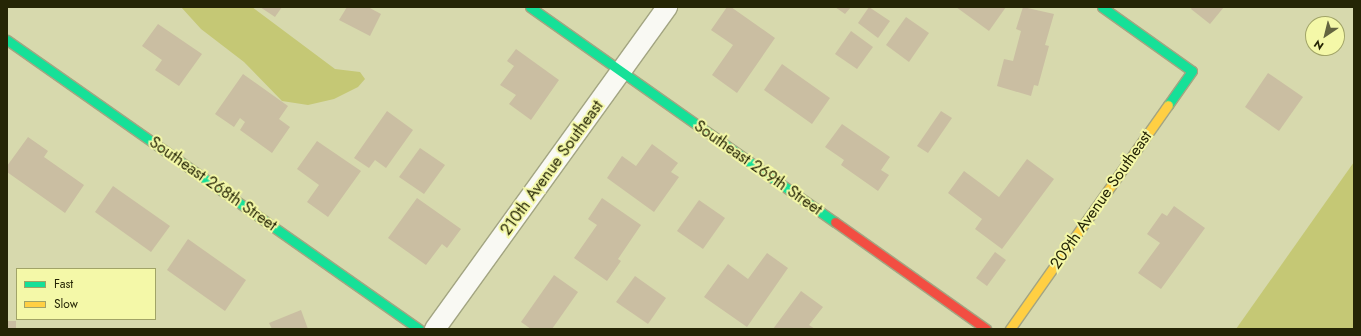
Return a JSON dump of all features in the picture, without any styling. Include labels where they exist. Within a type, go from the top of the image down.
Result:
[{"type":"street","name":"Southeast 269th Street","points":[[530,7],[986,329]]},
{"type":"street","name":"210th Avenue Southeast","points":[[435,329],[622,71],[666,7]]},
{"type":"street","name":"209th Avenue Southeast","points":[[1010,329],[1192,71],[1102,7]]},
{"type":"street","name":"Southeast 268th Street","points":[[7,40],[419,329]]},
{"type":"green space","points":[[181,7],[252,7],[335,69],[360,72],[365,79],[358,87],[334,99],[308,105],[282,101],[244,62],[201,29]]},
{"type":"green space","points":[[1354,162],[1354,329],[1236,329]]},
{"type":"building","points":[[260,7],[282,7],[275,17]]},
{"type":"building","points":[[347,7],[368,7],[381,14],[370,36],[339,20]]},
{"type":"building","points":[[727,7],[731,7],[775,38],[737,93],[712,75],[733,45],[711,30]]},
{"type":"building","points":[[835,7],[851,7],[845,14]]},
{"type":"building","points":[[869,7],[890,21],[878,38],[858,23]]},
{"type":"building","points":[[956,7],[1006,7],[989,31]]},
{"type":"building","points":[[1023,7],[1054,14],[1045,45],[1049,46],[1038,86],[1034,85],[1031,96],[997,86],[1004,59],[1013,61],[1021,31],[1016,29]]},
{"type":"building","points":[[1192,7],[1224,7],[1210,24],[1191,9]]},
{"type":"building","points":[[906,17],[929,33],[909,62],[886,45]]},
{"type":"building","points":[[158,24],[202,54],[179,86],[155,70],[162,60],[142,46]]},
{"type":"building","points":[[851,31],[873,47],[857,69],[835,54]]},
{"type":"building","points":[[516,49],[559,80],[531,120],[509,104],[516,95],[500,85],[514,66],[507,61]]},
{"type":"building","points":[[782,64],[830,98],[812,124],[764,90]]},
{"type":"building","points":[[1268,73],[1303,97],[1279,131],[1245,107]]},
{"type":"building","points":[[243,74],[288,106],[279,119],[290,127],[272,153],[240,130],[245,122],[240,118],[234,127],[215,114]]},
{"type":"building","points":[[387,111],[413,130],[386,168],[375,160],[369,168],[354,158]]},
{"type":"building","points":[[941,111],[952,118],[928,153],[917,146]]},
{"type":"building","points":[[842,124],[890,157],[881,170],[889,175],[878,191],[841,165],[844,160],[825,147]]},
{"type":"building","points":[[28,137],[48,151],[44,157],[84,185],[65,213],[7,172],[7,166]]},
{"type":"building","points":[[317,141],[361,171],[328,217],[307,202],[319,185],[297,169]]},
{"type":"building","points":[[652,144],[678,163],[671,172],[679,177],[654,212],[607,178],[622,156],[636,166]]},
{"type":"building","points":[[420,148],[445,165],[424,194],[399,177]]},
{"type":"building","points":[[1027,159],[1054,179],[1002,249],[975,229],[982,219],[948,193],[964,171],[999,197]]},
{"type":"building","points":[[113,186],[170,226],[151,252],[95,212]]},
{"type":"building","points":[[417,198],[461,229],[447,248],[442,244],[426,265],[388,238]]},
{"type":"building","points":[[602,198],[641,225],[618,259],[621,261],[607,281],[574,258],[597,225],[588,219]]},
{"type":"building","points":[[699,200],[725,218],[703,249],[677,231]]},
{"type":"building","points":[[1174,206],[1205,228],[1161,289],[1138,273],[1160,243],[1147,234],[1162,213],[1167,216]]},
{"type":"building","points":[[188,239],[246,280],[225,311],[167,270]]},
{"type":"building","points":[[995,252],[1006,260],[987,286],[976,278]]},
{"type":"building","points":[[767,253],[788,268],[747,327],[704,297],[728,264],[748,279]]},
{"type":"building","points":[[554,275],[578,292],[552,329],[531,329],[521,322]]},
{"type":"building","points":[[635,276],[666,298],[648,324],[616,302]]},
{"type":"building","points":[[801,291],[823,307],[809,325],[815,329],[773,329]]},
{"type":"building","points":[[301,310],[308,329],[272,329],[269,323]]},
{"type":"building","points":[[7,321],[16,321],[16,329],[7,329]]},
{"type":"traffic: fast","points":[[530,7],[835,222]]},
{"type":"traffic: fast","points":[[1102,7],[1192,71],[1168,105]]},
{"type":"traffic: fast","points":[[7,40],[419,329]]},
{"type":"traffic: slow","points":[[1010,329],[1168,105]]},
{"type":"traffic: jam","points":[[835,222],[986,329]]}]
